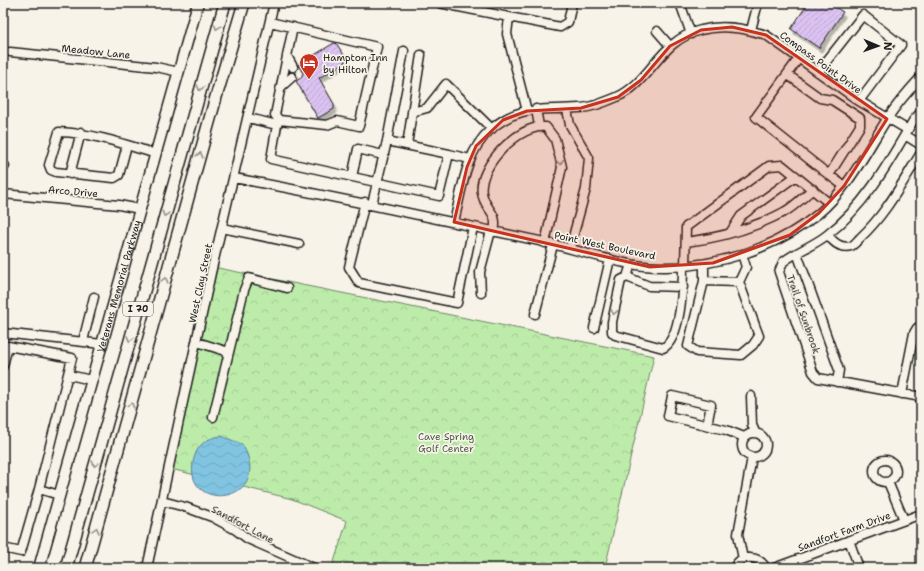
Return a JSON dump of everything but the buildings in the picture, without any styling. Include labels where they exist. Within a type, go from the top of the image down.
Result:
[{"type":"highway","name":"I 70","points":[[66,568],[225,3]]},
{"type":"highway","name":"I 70","points":[[85,568],[214,105],[244,3]]},
{"type":"main road","name":"Veterans Memorial Parkway","points":[[38,568],[198,3]]},
{"type":"street","name":"West Clay Street","points":[[147,568],[222,228],[274,3]]},
{"type":"street","points":[[439,3],[560,27],[568,22],[572,3]]},
{"type":"street","points":[[680,3],[691,34]]},
{"type":"street","points":[[752,30],[758,3]]},
{"type":"street","points":[[818,72],[863,15],[901,45],[859,101]]},
{"type":"street","points":[[509,17],[507,34],[527,111]]},
{"type":"street","points":[[248,118],[278,123],[327,125],[337,121],[359,126],[377,47],[270,22]]},
{"type":"street","name":"Compass Point Drive","points":[[454,222],[470,159],[476,146],[503,120],[536,109],[581,108],[618,97],[641,80],[670,46],[691,34],[714,28],[732,27],[752,30],[766,35],[859,101],[906,132],[921,145]]},
{"type":"street","points":[[293,28],[275,115],[278,123],[271,159],[439,196],[449,154]]},
{"type":"street","points":[[657,31],[670,46]]},
{"type":"street","points":[[404,51],[387,140],[377,182],[368,203],[349,267],[359,282],[457,303],[473,227]]},
{"type":"street","name":"Meadow Lane","points":[[10,52],[156,67],[179,72]]},
{"type":"street","points":[[407,145],[421,55]]},
{"type":"street","points":[[287,56],[293,67]]},
{"type":"street","points":[[799,58],[756,117],[844,186]]},
{"type":"street","points":[[788,75],[820,98],[832,100],[860,118],[860,126],[829,175]]},
{"type":"street","points":[[281,87],[292,77]]},
{"type":"street","name":"Point West Boulevard","points":[[234,178],[368,203],[492,232],[570,248],[631,264],[650,267],[704,265],[742,254],[790,235],[819,213],[844,186],[863,161],[887,119],[921,77]]},
{"type":"street","points":[[412,112],[427,108],[446,84],[482,121],[492,129]]},
{"type":"street","points":[[535,314],[562,167],[555,139],[543,126],[536,109]]},
{"type":"street","points":[[567,109],[570,125],[589,158],[586,190],[570,248]]},
{"type":"street","name":"Trail of Sunbrook","points":[[921,112],[906,132],[871,190],[861,203],[828,235],[783,262],[779,272],[813,372],[818,378],[921,397]]},
{"type":"street","points":[[480,293],[480,272],[496,222],[494,215],[485,203],[481,192],[484,176],[492,160],[510,141],[543,126]]},
{"type":"street","points":[[127,145],[119,175],[114,178],[70,174],[51,170],[49,164],[59,132],[81,132],[127,145],[156,154]]},
{"type":"street","points":[[70,174],[81,132]]},
{"type":"street","points":[[387,140],[470,159]]},
{"type":"street","points":[[352,177],[358,149],[383,155]]},
{"type":"street","points":[[828,235],[833,242],[844,247],[852,246],[873,226],[885,210],[921,153]]},
{"type":"street","points":[[631,264],[627,277],[621,280],[612,322],[612,332],[615,335],[663,348],[671,341],[675,332],[683,287],[686,227],[770,166],[782,165],[829,203]]},
{"type":"street","points":[[730,233],[742,216],[796,176]]},
{"type":"street","points":[[686,242],[710,239],[756,225],[785,212],[813,189]]},
{"type":"street","name":"Arco Drive","points":[[3,194],[119,205],[140,209]]},
{"type":"street","points":[[222,228],[298,244]]},
{"type":"street","points":[[798,253],[839,370],[837,382]]},
{"type":"street","points":[[704,265],[704,281],[688,346],[697,352],[742,356],[753,345],[759,336],[739,282],[746,267],[742,254]]},
{"type":"street","points":[[594,328],[610,259]]},
{"type":"street","points":[[627,277],[649,286],[683,287]]},
{"type":"street","points":[[213,416],[244,290],[249,278],[287,288]]},
{"type":"street","points":[[704,281],[739,282]]},
{"type":"street","points":[[83,341],[94,297]]},
{"type":"street","points":[[902,394],[914,333],[917,328],[921,326]]},
{"type":"street","points":[[3,333],[102,344]]},
{"type":"street","points":[[197,342],[229,352]]},
{"type":"street","points":[[3,366],[8,346],[72,358],[39,489],[21,552],[3,548]]},
{"type":"street","points":[[68,375],[91,380]]},
{"type":"street","points":[[707,425],[712,405],[672,396],[668,416],[707,425],[744,437]]},
{"type":"street","points":[[751,396],[752,426],[755,432],[762,435],[767,446],[760,456],[752,457],[743,449],[742,441],[744,437],[755,432]]},
{"type":"street","points":[[743,559],[738,534],[752,457]]},
{"type":"street","points":[[888,482],[904,520]]},
{"type":"street","points":[[39,489],[59,495]]},
{"type":"street","name":"Sandfort Lane","points":[[162,501],[185,507],[212,517],[236,530],[248,540],[314,568]]},
{"type":"street","name":"Sandfort Farm Drive","points":[[774,568],[921,514]]},
{"type":"street","points":[[849,540],[859,568]]},
{"type":"street","points":[[734,568],[743,559],[753,558],[758,559],[766,568]]},
{"type":"highlighted area","points":[[732,27],[766,35],[887,119],[844,186],[819,213],[790,235],[713,263],[650,267],[454,222],[467,167],[476,146],[503,120],[527,111],[581,108],[618,97],[641,80],[670,46],[701,30]]},
{"type":"green space","name":"Cave Spring Golf Center","points":[[213,267],[654,356],[605,568],[332,568],[347,521],[292,499],[167,468]]},
{"type":"water","points":[[221,436],[242,444],[250,464],[248,480],[239,490],[226,495],[212,495],[200,489],[193,477],[194,458],[198,449],[204,442],[211,438]]},
{"type":"place","name":"Hampton Inn by Hilton","points":[[309,80]]}]
